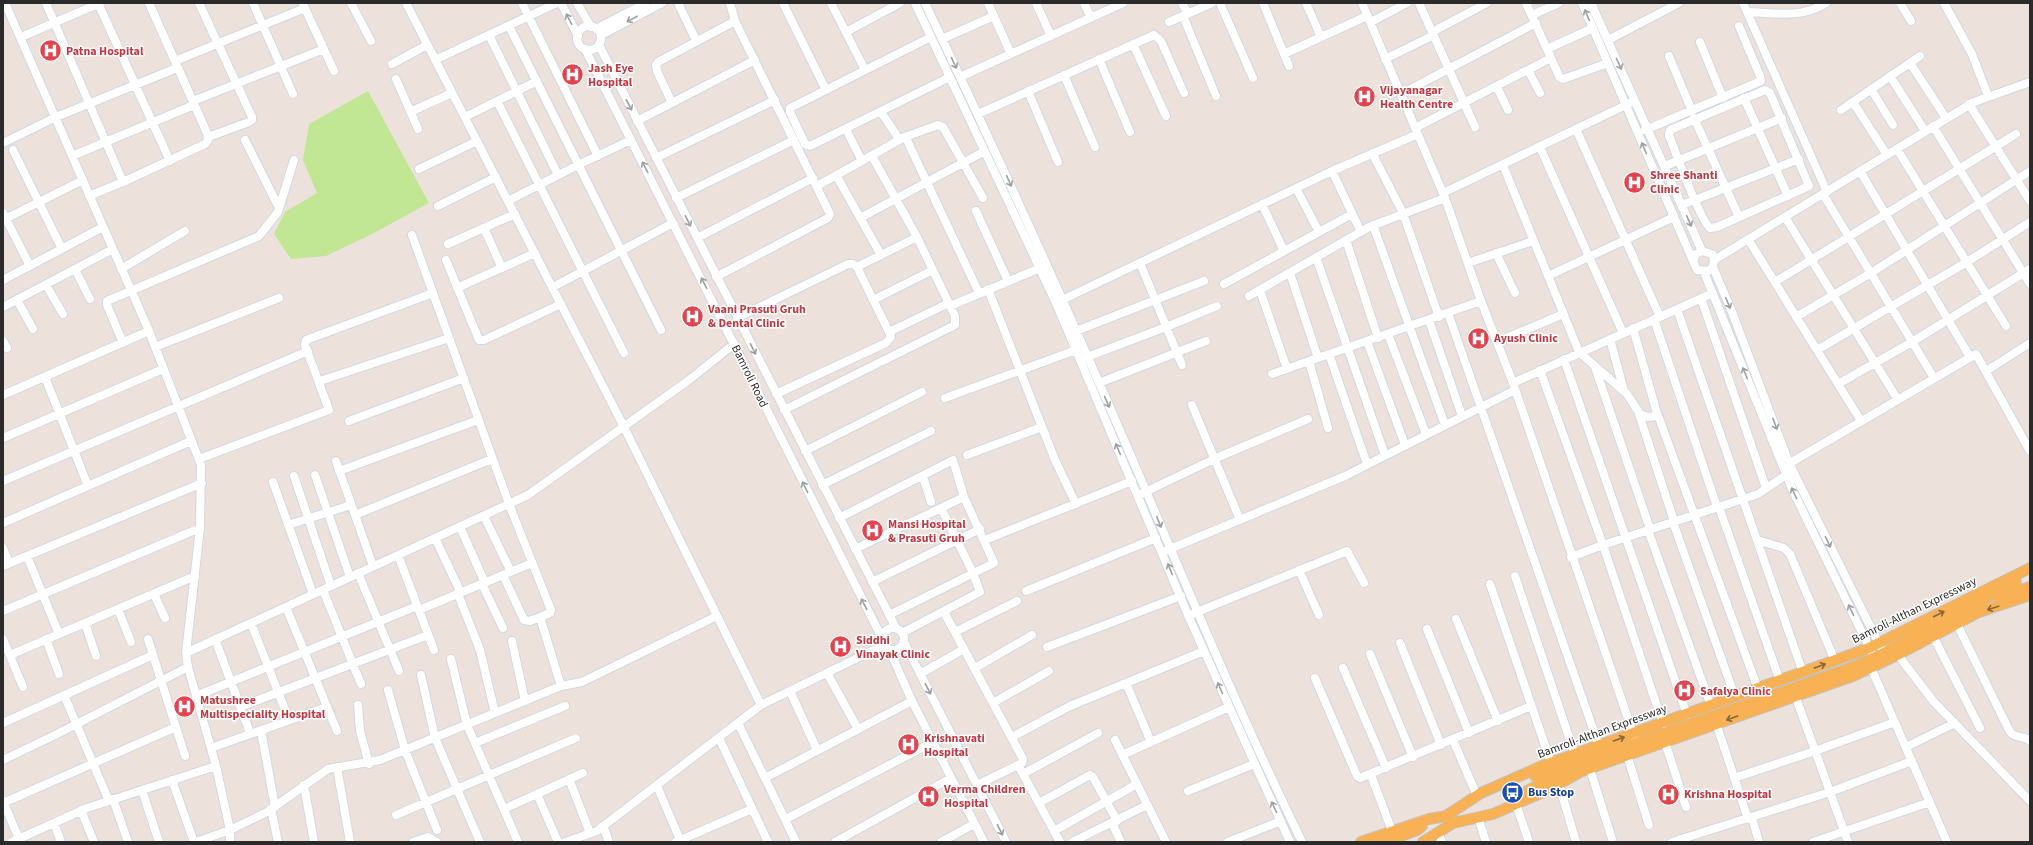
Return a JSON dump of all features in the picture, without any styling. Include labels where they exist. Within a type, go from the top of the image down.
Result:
[{"type":"main road","name":"Bamroli-Althan Expressway","points":[[1871,658],[1879,644],[2030,568]]},
{"type":"main road","points":[[1978,603],[2030,575]]},
{"type":"main road","points":[[1978,603],[2030,586]]},
{"type":"main road","points":[[1891,652],[1933,636],[1979,612],[2030,595]]},
{"type":"main road","name":"Bamroli-Althan Expressway","points":[[1361,842],[1429,819],[1450,819],[1477,796],[1551,763],[1577,759],[1636,742],[1891,652],[1978,603]]},
{"type":"main road","name":"Bamroli-Althan Expressway","points":[[1577,759],[1599,746],[1636,742],[1663,724],[1836,661],[1871,658]]},
{"type":"main road","points":[[1450,819],[1478,817],[1493,814],[1590,769],[1627,755],[1636,742],[1665,742],[1795,695],[1853,676],[1871,658]]},
{"type":"main road","points":[[1417,842],[1440,837],[1450,819],[1457,813],[1490,796],[1577,759]]},
{"type":"main road","points":[[1386,842],[1419,828],[1429,819]]},
{"type":"street","points":[[5,3],[149,331],[202,470],[200,528],[186,652],[188,667],[216,766],[230,830],[230,842]]},
{"type":"street","points":[[46,3],[123,182]]},
{"type":"street","points":[[21,37],[99,3],[170,160]]},
{"type":"street","points":[[90,196],[205,144],[208,137],[149,3]]},
{"type":"street","points":[[199,3],[251,113],[252,120],[208,137]]},
{"type":"street","points":[[253,3],[293,94]]},
{"type":"street","points":[[351,3],[371,41]]},
{"type":"street","points":[[406,3],[624,427],[761,705]]},
{"type":"street","points":[[522,3],[598,156]]},
{"type":"street","points":[[436,60],[557,3]]},
{"type":"street","points":[[561,3],[578,36],[580,45],[585,49],[592,50],[599,45]]},
{"type":"street","points":[[577,3],[596,30],[599,45],[637,121],[1006,842]]},
{"type":"street","points":[[596,30],[646,3]]},
{"type":"street","points":[[578,36],[583,29],[596,30],[662,3]]},
{"type":"street","points":[[678,3],[696,40]]},
{"type":"street","points":[[716,277],[828,218],[830,214],[736,21],[730,3]]},
{"type":"street","points":[[783,3],[826,90]]},
{"type":"street","points":[[831,3],[865,70]]},
{"type":"street","points":[[846,32],[900,3]]},
{"type":"street","points":[[915,3],[1040,268],[1132,481],[1142,494],[1156,538],[1166,550],[1180,596],[1188,615],[1290,842]]},
{"type":"street","points":[[925,3],[978,114],[1099,383],[1142,494],[1166,550],[1196,612],[1262,759],[1302,842]]},
{"type":"street","points":[[988,3],[1011,54]]},
{"type":"street","points":[[1036,3],[1051,36]]},
{"type":"street","points":[[1084,3],[1091,18]]},
{"type":"street","points":[[960,77],[1123,3]]},
{"type":"street","points":[[1182,3],[1216,96]]},
{"type":"street","points":[[1170,22],[1212,3]]},
{"type":"street","points":[[1220,3],[1254,78]]},
{"type":"street","points":[[1263,3],[1289,66]]},
{"type":"street","points":[[1306,3],[1321,37]]},
{"type":"street","points":[[1362,3],[1444,196],[1481,301],[1514,386],[1571,557],[1636,742]]},
{"type":"street","points":[[1284,54],[1321,37],[1407,3]]},
{"type":"street","points":[[1419,3],[1475,127]]},
{"type":"street","points":[[1385,59],[1487,3]]},
{"type":"street","points":[[1526,3],[1561,79],[1608,64]]},
{"type":"street","points":[[1532,15],[1559,3]]},
{"type":"street","points":[[1582,3],[1697,270],[1704,272]]},
{"type":"street","points":[[1591,3],[1702,251]]},
{"type":"street","points":[[1608,40],[1679,3]]},
{"type":"street","points":[[1743,3],[1825,193],[1848,236],[1934,378]]},
{"type":"street","points":[[1747,12],[1800,14],[1809,12],[1826,3]]},
{"type":"street","points":[[1900,3],[1911,21]]},
{"type":"street","points":[[1944,3],[1972,54],[1988,96]]},
{"type":"street","points":[[3,142],[56,117],[135,84],[218,43],[304,6],[334,70]]},
{"type":"street","points":[[942,39],[994,16]]},
{"type":"street","points":[[672,103],[657,71],[656,65],[661,60],[696,40],[736,21]]},
{"type":"street","points":[[1401,94],[1536,23]]},
{"type":"street","points":[[509,26],[661,330]]},
{"type":"street","points":[[1638,133],[1648,128],[1694,114],[1768,90],[1782,118],[1809,186],[1710,228],[1705,223],[1669,135],[1670,130],[1694,114],[1723,98],[1761,81],[1739,26]]},
{"type":"street","points":[[1547,49],[1593,28]]},
{"type":"street","points":[[489,35],[558,175]]},
{"type":"street","points":[[978,114],[1150,36],[1156,36],[1159,38],[1184,93]]},
{"type":"street","points":[[930,37],[789,110],[805,144],[810,146],[950,77]]},
{"type":"street","points":[[1700,42],[1723,98]]},
{"type":"street","points":[[1133,44],[1166,116]]},
{"type":"street","points":[[392,64],[428,45]]},
{"type":"street","points":[[72,156],[106,143],[236,84],[324,49]]},
{"type":"street","name":"Bamroli Road","points":[[585,49],[984,842]]},
{"type":"street","points":[[1669,56],[1739,217]]},
{"type":"street","points":[[1841,110],[1920,56]]},
{"type":"street","points":[[1062,300],[1332,171],[1372,154],[1551,58]]},
{"type":"street","points":[[1100,59],[1130,132]]},
{"type":"street","points":[[637,121],[755,60]]},
{"type":"street","points":[[1910,63],[1946,118]]},
{"type":"street","points":[[1528,70],[1540,94]]},
{"type":"street","points":[[1064,75],[1095,147]]},
{"type":"street","points":[[1890,76],[1925,131]]},
{"type":"street","points":[[396,79],[418,129]]},
{"type":"street","points":[[465,118],[537,81]]},
{"type":"street","points":[[1704,272],[1714,263],[1748,239],[1970,104],[1988,96],[2030,82]]},
{"type":"street","points":[[1497,87],[1508,110]]},
{"type":"street","points":[[1871,90],[1893,125]]},
{"type":"street","points":[[1028,91],[1058,162]]},
{"type":"street","points":[[410,112],[452,93]]},
{"type":"street","points":[[1744,98],[1788,196]]},
{"type":"street","points":[[656,158],[775,100]]},
{"type":"street","points":[[498,101],[624,352]]},
{"type":"street","points":[[1249,296],[1374,225],[1444,196],[1503,165],[1636,101]]},
{"type":"street","points":[[1852,102],[1887,155]]},
{"type":"street","points":[[1970,104],[2030,201]]},
{"type":"street","points":[[881,112],[896,136],[904,138],[927,182],[979,293]]},
{"type":"street","points":[[1665,166],[1782,118]]},
{"type":"street","points":[[817,186],[904,138],[941,125],[983,198]]},
{"type":"street","points":[[1933,126],[2003,239],[2027,271],[2030,284]]},
{"type":"street","points":[[846,129],[862,161]]},
{"type":"street","points":[[1576,129],[1626,241],[1657,318],[1718,507],[1780,681]]},
{"type":"street","points":[[1775,282],[2016,134]]},
{"type":"street","points":[[245,140],[280,208]]},
{"type":"street","points":[[508,201],[631,140]]},
{"type":"street","points":[[676,198],[794,140]]},
{"type":"street","points":[[419,169],[478,141]]},
{"type":"street","points":[[1540,147],[1623,333]]},
{"type":"street","points":[[1897,149],[2006,326]]},
{"type":"street","points":[[13,150],[62,249]]},
{"type":"street","points":[[860,218],[985,151]]},
{"type":"street","points":[[1372,154],[1403,213],[1438,317]]},
{"type":"street","points":[[784,410],[952,328],[956,320],[917,237],[872,156]]},
{"type":"street","points":[[1682,205],[1799,158]]},
{"type":"street","points":[[123,343],[106,303],[109,300],[259,236],[264,232],[280,208],[294,160]]},
{"type":"street","points":[[1503,165],[1579,352],[1624,392],[1643,416],[1658,417]]},
{"type":"street","points":[[1332,171],[1361,232]]},
{"type":"street","points":[[1860,171],[1970,357]]},
{"type":"street","points":[[1796,317],[1871,273],[2030,172]]},
{"type":"street","points":[[836,176],[882,255]]},
{"type":"street","points":[[438,206],[496,177]]},
{"type":"street","points":[[697,238],[813,178]]},
{"type":"street","points":[[30,266],[4,218],[83,180]]},
{"type":"street","points":[[1296,188],[1319,232]]},
{"type":"street","points":[[1262,204],[1284,251]]},
{"type":"street","points":[[976,211],[1008,280]]},
{"type":"street","points":[[448,244],[515,214]]},
{"type":"street","points":[[1224,284],[1352,214]]},
{"type":"street","points":[[1548,276],[1626,241],[1674,217]]},
{"type":"street","points":[[1785,217],[1898,400]]},
{"type":"street","points":[[1817,350],[1928,285],[2030,222]]},
{"type":"street","points":[[553,287],[673,224]]},
{"type":"street","points":[[1374,225],[1444,425]]},
{"type":"street","points":[[3,280],[103,227]]},
{"type":"street","points":[[484,228],[502,268]]},
{"type":"street","points":[[121,269],[185,231]]},
{"type":"street","points":[[412,234],[508,504],[551,610],[550,613],[530,621],[524,620],[484,516]]},
{"type":"street","points":[[856,268],[917,237]]},
{"type":"street","points":[[1748,239],[1861,421]]},
{"type":"street","points":[[1346,240],[1378,338]]},
{"type":"street","points":[[1468,263],[1533,240]]},
{"type":"street","points":[[3,307],[113,249]]},
{"type":"street","points":[[1693,261],[1696,254],[1702,251],[1709,252],[1732,312],[1786,469],[1879,644],[1891,652],[1934,702],[2030,801]]},
{"type":"street","points":[[457,288],[535,253]]},
{"type":"street","points":[[1496,253],[1515,293]]},
{"type":"street","points":[[1316,257],[1385,455]]},
{"type":"street","points":[[446,260],[477,338],[481,340],[561,304]]},
{"type":"street","points":[[1140,263],[1182,365]]},
{"type":"street","points":[[737,318],[843,265],[853,264],[890,332],[891,337],[886,343],[776,394]]},
{"type":"street","points":[[890,332],[1008,280],[1040,268]]},
{"type":"street","points":[[75,269],[90,299]]},
{"type":"street","points":[[873,300],[933,270]]},
{"type":"street","points":[[1838,384],[1912,342],[2027,271]]},
{"type":"street","points":[[1704,272],[1786,469],[1871,658],[1894,722],[1930,802],[1946,842]]},
{"type":"street","points":[[1290,273],[1318,358]]},
{"type":"street","points":[[1076,331],[1204,281]]},
{"type":"street","points":[[46,284],[63,314]]},
{"type":"street","points":[[988,289],[1055,460],[1076,504]]},
{"type":"street","points":[[1260,290],[1287,369]]},
{"type":"street","points":[[1166,550],[1344,476],[1462,416],[1540,370],[1713,293]]},
{"type":"street","points":[[199,459],[329,410],[305,342],[308,339],[433,294]]},
{"type":"street","points":[[155,346],[279,298]]},
{"type":"street","points":[[1701,298],[1766,488]]},
{"type":"street","points":[[17,300],[33,329]]},
{"type":"street","points":[[1272,374],[1481,301]]},
{"type":"street","points":[[1087,357],[1166,328],[1217,306]]},
{"type":"street","points":[[1677,309],[1803,673]]},
{"type":"street","points":[[1448,313],[1599,746]]},
{"type":"street","points":[[1497,342],[1563,314]]},
{"type":"street","points":[[1429,320],[1462,416]]},
{"type":"street","points":[[1633,328],[1658,417],[1696,514],[1758,689]]},
{"type":"street","points":[[3,395],[149,331]]},
{"type":"street","points":[[1388,334],[1426,434]]},
{"type":"street","points":[[320,381],[449,338]]},
{"type":"street","points":[[1610,339],[1624,392]]},
{"type":"street","points":[[1099,383],[1206,341]]},
{"type":"street","points":[[1367,341],[1405,445]]},
{"type":"street","points":[[186,652],[528,495],[624,427],[734,344]]},
{"type":"street","points":[[1986,371],[2030,344]]},
{"type":"street","points":[[945,398],[1020,372],[1076,350]]},
{"type":"street","points":[[3,481],[308,351]]},
{"type":"street","points":[[1329,354],[1367,464]]},
{"type":"street","points":[[1571,557],[1758,494],[1786,469],[1861,421],[1976,354],[2030,451]]},
{"type":"street","points":[[1564,359],[1687,715]]},
{"type":"street","points":[[1309,361],[1328,428]]},
{"type":"street","points":[[1595,366],[1649,530],[1711,706]]},
{"type":"street","points":[[3,438],[164,369]]},
{"type":"street","points":[[1540,370],[1603,545],[1663,724]]},
{"type":"street","points":[[45,376],[88,486]]},
{"type":"street","points":[[349,421],[464,378]]},
{"type":"street","points":[[805,451],[922,392]]},
{"type":"street","points":[[1192,405],[1240,520]]},
{"type":"street","points":[[1637,410],[1673,522],[1735,697]]},
{"type":"street","points":[[1142,494],[1214,459],[1308,419]]},
{"type":"street","points":[[339,471],[478,420]]},
{"type":"street","points":[[967,456],[1042,427]]},
{"type":"street","points":[[822,485],[931,431]]},
{"type":"street","points":[[3,523],[191,441]]},
{"type":"street","points":[[355,515],[492,459]]},
{"type":"street","points":[[839,518],[953,460],[964,497],[994,562],[889,615]]},
{"type":"street","points":[[336,461],[373,566]]},
{"type":"street","points":[[315,475],[350,577]]},
{"type":"street","points":[[294,476],[331,586]]},
{"type":"street","points":[[920,477],[924,480],[931,502]]},
{"type":"street","points":[[985,540],[1132,481]]},
{"type":"street","points":[[273,482],[313,594]]},
{"type":"street","points":[[3,548],[6,565],[202,483]]},
{"type":"street","points":[[855,549],[964,497]]},
{"type":"street","points":[[288,525],[351,505]]},
{"type":"street","points":[[901,635],[980,592],[973,573],[941,508]]},
{"type":"street","points":[[460,526],[503,628]]},
{"type":"street","points":[[3,611],[200,528]]},
{"type":"street","points":[[872,582],[980,529]]},
{"type":"street","points":[[435,538],[459,593],[480,650],[495,713]]},
{"type":"street","points":[[1026,591],[1156,538]]},
{"type":"street","points":[[1757,540],[1784,548],[1790,554],[1836,661]]},
{"type":"street","points":[[1188,615],[1347,551],[1364,583]]},
{"type":"street","points":[[398,555],[434,650]]},
{"type":"street","points":[[27,556],[59,634]]},
{"type":"street","points":[[196,696],[343,636],[459,593],[532,563]]},
{"type":"street","points":[[1299,570],[1319,615]]},
{"type":"street","points":[[358,573],[399,671]]},
{"type":"street","points":[[10,655],[195,576]]},
{"type":"street","points":[[1515,576],[1577,759]]},
{"type":"street","points":[[1490,584],[1551,763]]},
{"type":"street","points":[[323,590],[343,636],[361,684]]},
{"type":"street","points":[[154,594],[165,618]]},
{"type":"street","points":[[1047,647],[1180,596]]},
{"type":"street","points":[[955,632],[1017,601]]},
{"type":"street","points":[[286,607],[337,731]]},
{"type":"street","points":[[118,609],[131,642]]},
{"type":"street","points":[[944,612],[1023,760],[1018,765],[977,785]]},
{"type":"street","points":[[172,780],[195,842],[230,830],[273,808],[321,772],[337,767],[369,764],[561,686],[582,682],[717,616]]},
{"type":"street","points":[[540,617],[561,686]]},
{"type":"street","points":[[1456,619],[1498,721]]},
{"type":"street","points":[[85,623],[96,656]]},
{"type":"street","points":[[251,623],[289,720]]},
{"type":"street","points":[[1957,624],[2010,732],[2016,737],[2024,738],[2030,741]]},
{"type":"street","points":[[885,644],[887,629],[901,635]]},
{"type":"street","points":[[1427,630],[1469,733]]},
{"type":"street","points":[[240,707],[354,665],[428,635]]},
{"type":"street","points":[[565,842],[578,840],[603,826],[761,705],[885,644],[899,648],[901,635]]},
{"type":"street","points":[[975,668],[1032,635]]},
{"type":"street","points":[[1933,636],[1980,728]]},
{"type":"street","points":[[3,639],[23,687]]},
{"type":"street","points":[[46,639],[59,674]]},
{"type":"street","points":[[148,639],[185,756]]},
{"type":"street","points":[[215,639],[250,733]]},
{"type":"street","points":[[512,641],[525,701]]},
{"type":"street","points":[[1400,643],[1441,745]]},
{"type":"street","points":[[920,674],[964,649]]},
{"type":"street","points":[[1012,737],[1066,708],[1204,651]]},
{"type":"street","points":[[1370,654],[1413,757]]},
{"type":"street","points":[[3,723],[153,655]]},
{"type":"street","points":[[451,659],[467,725],[518,842]]},
{"type":"street","points":[[3,760],[188,667]]},
{"type":"street","points":[[1343,668],[1386,768]]},
{"type":"street","points":[[993,703],[1049,671]]},
{"type":"street","points":[[827,673],[858,729]]},
{"type":"street","points":[[421,675],[435,738],[480,842]]},
{"type":"street","points":[[1315,678],[1356,776],[1362,778],[1531,706]]},
{"type":"street","points":[[1126,683],[1151,742]]},
{"type":"street","points":[[388,690],[405,750],[437,830]]},
{"type":"street","points":[[790,691],[817,750]]},
{"type":"street","points":[[64,695],[128,842]]},
{"type":"street","points":[[1795,695],[1848,842]]},
{"type":"street","points":[[765,778],[912,701]]},
{"type":"street","points":[[358,705],[360,731],[369,764]]},
{"type":"street","points":[[475,743],[565,706]]},
{"type":"street","points":[[211,748],[327,707]]},
{"type":"street","points":[[1122,755],[1229,707]]},
{"type":"street","points":[[1734,778],[1815,751],[1894,722]]},
{"type":"street","points":[[738,723],[796,842]]},
{"type":"street","points":[[1716,723],[1734,778],[1759,842]]},
{"type":"street","points":[[1906,747],[1955,723]]},
{"type":"street","points":[[176,727],[3,802],[20,840],[81,810],[216,766]]},
{"type":"street","points":[[260,730],[278,842]]},
{"type":"street","points":[[1023,774],[1098,734]]},
{"type":"street","points":[[396,815],[576,738]]},
{"type":"street","points":[[719,738],[768,842]]},
{"type":"street","points":[[1115,740],[1166,842]]},
{"type":"street","points":[[1452,740],[1477,796]]},
{"type":"street","points":[[786,819],[933,742]]},
{"type":"street","points":[[1665,742],[1686,806]]},
{"type":"street","points":[[1627,755],[1649,826]]},
{"type":"street","points":[[1672,842],[1696,839],[1830,792],[1912,761]]},
{"type":"street","points":[[1188,791],[1254,764]]},
{"type":"street","points":[[1018,765],[1060,842]]},
{"type":"street","points":[[337,767],[350,842]]},
{"type":"street","points":[[1590,769],[1612,839]]},
{"type":"street","points":[[504,809],[583,773]]},
{"type":"street","points":[[1039,803],[1090,775],[1106,801],[1121,842]]},
{"type":"street","points":[[1371,775],[1392,831]]},
{"type":"street","points":[[835,842],[951,778]]},
{"type":"street","points":[[569,779],[590,833]]},
{"type":"street","points":[[1054,831],[1137,784]]},
{"type":"street","points":[[1558,784],[1576,842]]},
{"type":"street","points":[[304,785],[314,842]]},
{"type":"street","points":[[657,786],[679,841],[752,809]]},
{"type":"street","points":[[142,790],[159,842]]},
{"type":"street","points":[[537,794],[558,842]]},
{"type":"street","points":[[1813,842],[1930,802]]},
{"type":"street","points":[[1516,804],[1529,842]]},
{"type":"street","points":[[1072,842],[1147,805]]},
{"type":"street","points":[[81,810],[94,842]]},
{"type":"street","points":[[1478,817],[1486,842]]},
{"type":"street","points":[[1228,842],[1281,821]]},
{"type":"street","points":[[54,822],[61,842]]},
{"type":"street","points":[[940,842],[974,824]]},
{"type":"street","points":[[603,826],[609,842]]},
{"type":"street","points":[[413,842],[430,840],[437,842]]},
{"type":"green space","points":[[368,91],[429,203],[372,234],[326,256],[291,259],[274,234],[285,212],[317,193],[303,160],[309,124]]},
{"type":"place","name":"Patna Hospital","points":[[51,51]]},
{"type":"place","name":"Jash Eye Hospital","points":[[572,75]]},
{"type":"place","name":"Vijayanagar Health Centre","points":[[1365,97]]},
{"type":"place","name":"Shree Shanti Clinic","points":[[1635,182]]},
{"type":"place","name":"Vaani Prasuti Gruh & Dental Clinic","points":[[693,316]]},
{"type":"place","name":"Ayush Clinic","points":[[1478,338]]},
{"type":"place","name":"Mansi Hospital & Prasuti Gruh","points":[[872,531]]},
{"type":"place","name":"Siddhi Vinayak Clinic","points":[[840,647]]},
{"type":"place","name":"Safalya Clinic","points":[[1685,691]]},
{"type":"place","name":"Matushree Multispeciality Hospital","points":[[184,707]]},
{"type":"place","name":"Krishnavati Hospital","points":[[909,745]]},
{"type":"place","name":"Bus Stop","points":[[1513,792]]},
{"type":"place","name":"Krishna Hospital","points":[[1668,794]]},
{"type":"place","name":"Verma Children Hospital","points":[[928,796]]}]
